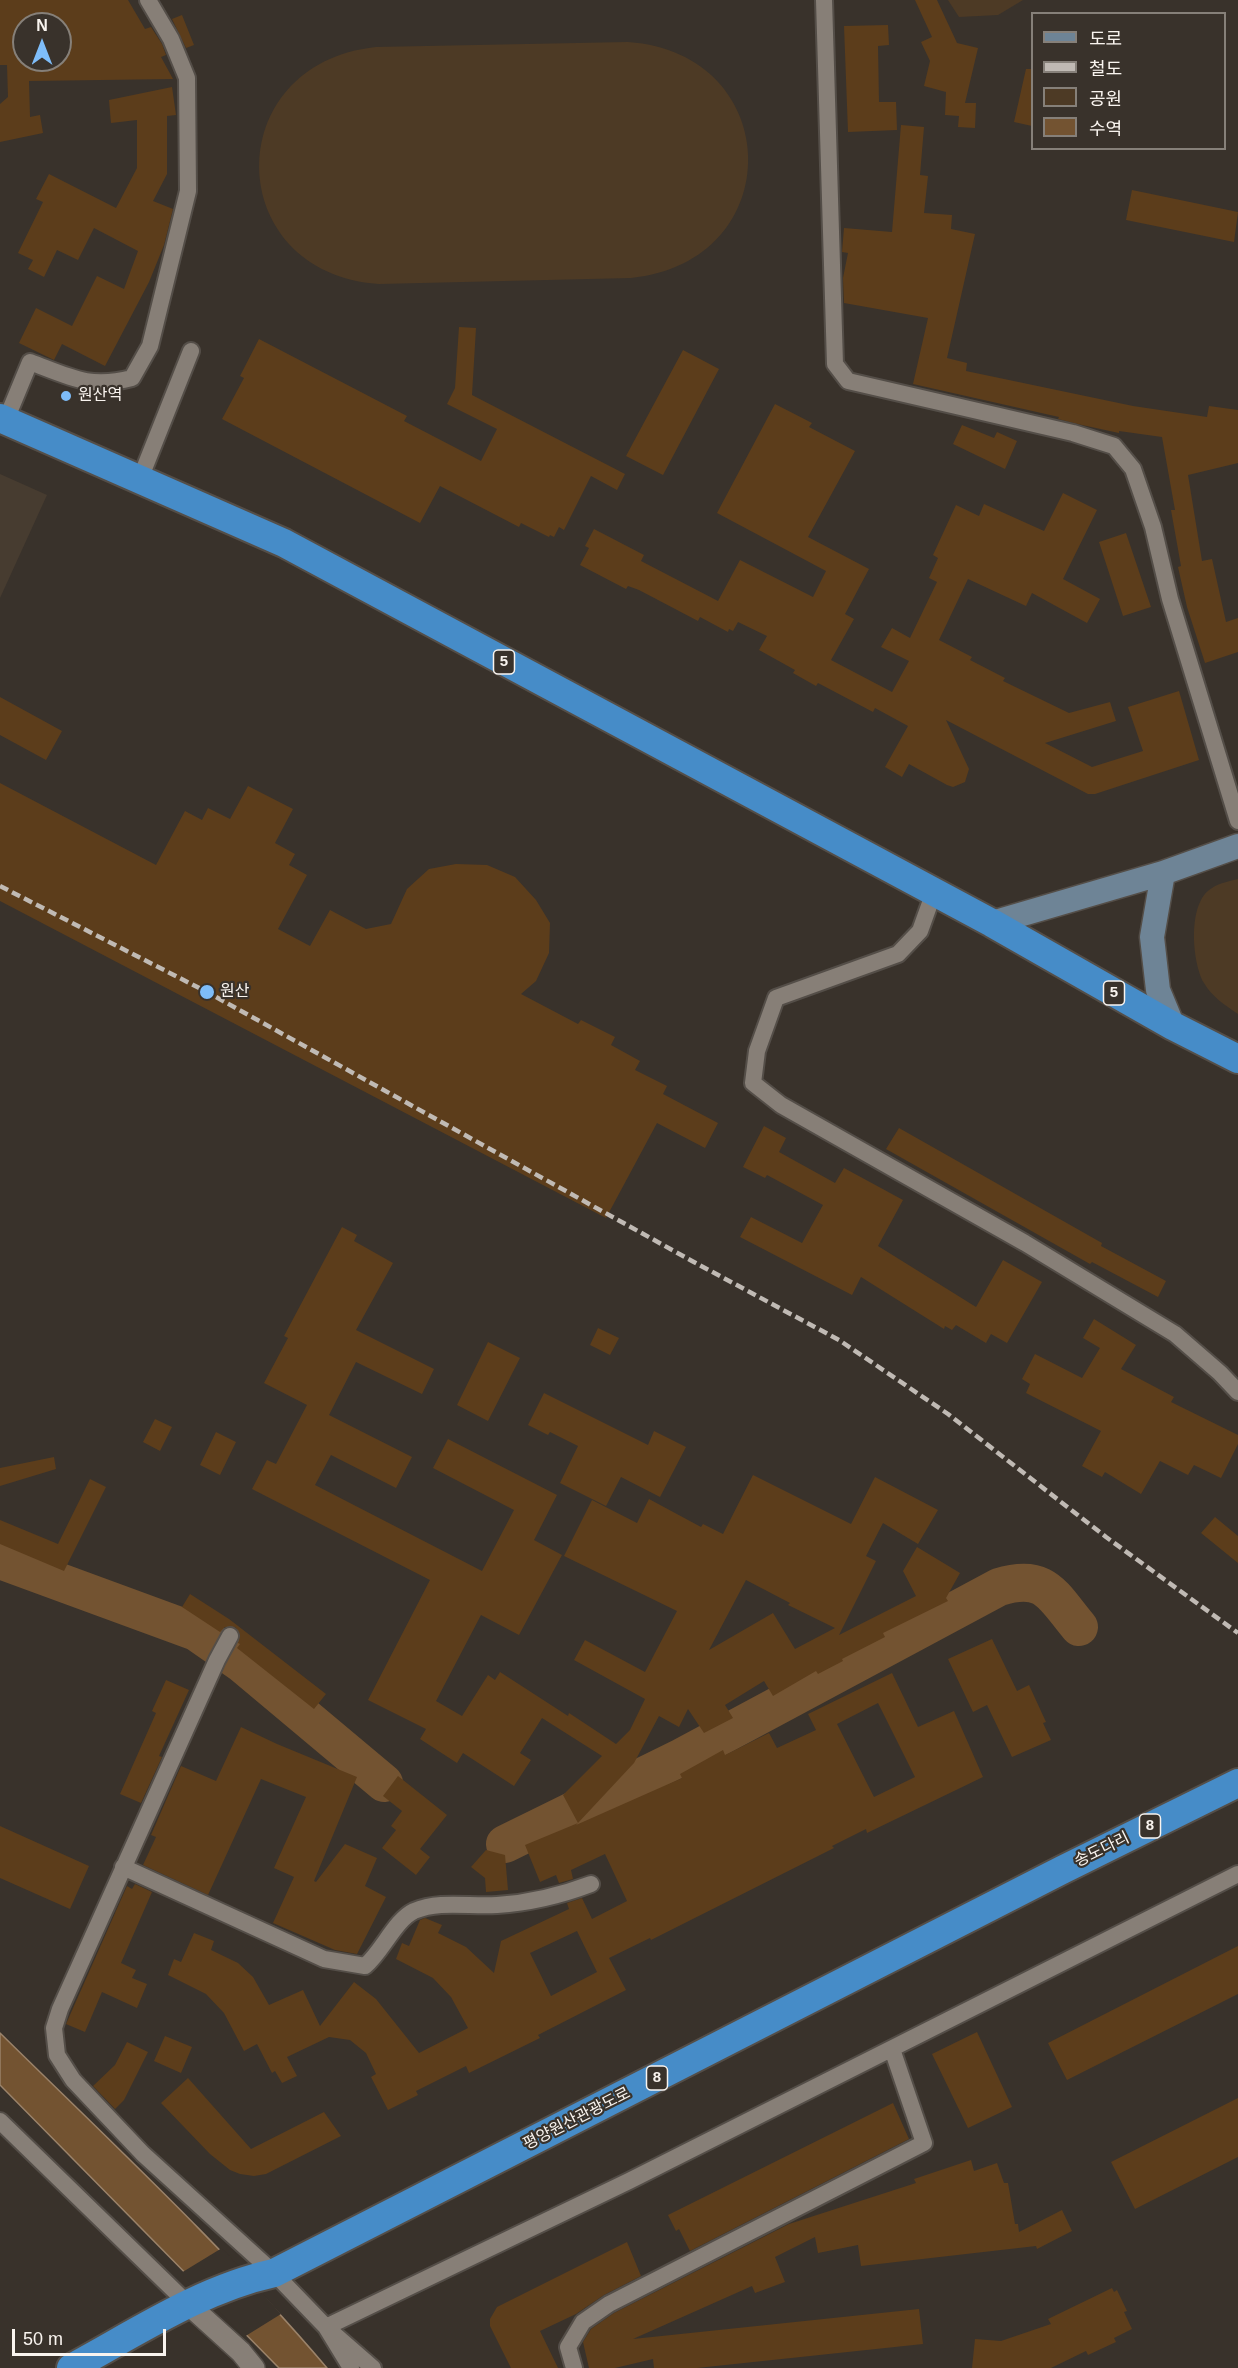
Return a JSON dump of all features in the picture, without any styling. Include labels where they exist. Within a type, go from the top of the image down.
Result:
[{"type":"highway","name":"5","points":[[2,421],[284,543],[992,923],[1173,1026],[1238,1059]]},
{"type":"highway","name":"송도다리","points":[[1062,1870],[1238,1783]]},
{"type":"highway","name":"평양원산관광도로","points":[[262,2276],[1062,1870]]},
{"type":"highway","name":"8","points":[[71,2368],[194,2302],[262,2276]]},
{"type":"main road","points":[[992,923],[1163,873],[1238,846]]},
{"type":"main road","points":[[1163,873],[1152,937],[1158,990],[1173,1026]]},
{"type":"street","points":[[2,421],[30,362],[83,382],[110,384],[132,378],[150,346],[188,191],[189,101],[187,78],[171,39],[148,0]]},
{"type":"street","points":[[824,0],[835,364],[848,381],[1072,433],[1114,446],[1133,470],[1153,527],[1170,599],[1238,821]]},
{"type":"street","points":[[140,479],[191,351]]},
{"type":"street","points":[[934,892],[920,931],[898,954],[777,998],[758,1051],[753,1083],[781,1105],[1025,1243],[1175,1334],[1238,1392]]},
{"type":"street","points":[[230,1636],[217,1660],[60,2008],[54,2028],[57,2055],[73,2080],[262,2276],[373,2368]]},
{"type":"street","points":[[123,1867],[324,1959],[365,1965],[373,1959],[393,1932],[412,1912],[432,1906],[498,1905],[567,1893],[591,1884]]},
{"type":"street","points":[[326,2327],[618,2186],[1238,1875]]},
{"type":"street","points":[[574,2368],[568,2347],[583,2322],[609,2304],[924,2143],[892,2049]]},
{"type":"street","points":[[0,2121],[194,2302],[242,2352],[254,2368]]},
{"type":"street","points":[[326,2327],[351,2368]]},
{"type":"shaded area","points":[[0,474],[47,495],[0,598]]},
{"type":"green space","points":[[948,0],[1023,0],[998,15],[959,17]]},
{"type":"green space","points":[[628,42],[680,55],[717,81],[740,117],[748,158],[742,199],[720,236],[683,264],[631,278],[379,284],[327,271],[290,245],[267,209],[259,168],[266,127],[288,90],[324,62],[376,47]]},
{"type":"green space","points":[[1238,879],[1238,1014],[1215,997],[1204,983],[1197,961],[1194,933],[1195,919],[1204,895],[1218,885]]},
{"type":"water","points":[[0,2033],[208,2238],[327,2368],[279,2368],[0,2085]]},
{"type":"pier","points":[[222,2248],[281,2314],[244,2337],[181,2273]]},
{"type":"building","points":[[0,0],[128,0],[145,29],[151,27],[162,44],[166,55],[161,57],[173,79],[29,81],[30,117],[40,115],[43,133],[0,142],[0,104],[8,97],[7,65],[0,65]]},
{"type":"building","points":[[915,0],[937,0],[957,43],[978,48],[965,103],[976,103],[975,128],[958,127],[959,116],[945,115],[946,92],[924,86],[930,61],[921,42],[932,37]]},
{"type":"building","points":[[182,15],[194,45],[186,48],[172,19]]},
{"type":"building","points":[[888,25],[889,45],[878,46],[879,102],[896,102],[897,130],[848,132],[844,26]]},
{"type":"building","points":[[1026,69],[1031,69],[1031,126],[1014,122]]},
{"type":"building","points":[[172,87],[176,115],[167,116],[167,174],[153,201],[173,209],[164,245],[149,282],[105,366],[62,344],[54,360],[19,343],[36,308],[72,326],[97,276],[124,289],[138,251],[94,228],[78,260],[57,250],[44,277],[28,269],[33,260],[18,253],[43,202],[36,199],[49,174],[116,208],[137,168],[137,120],[111,123],[109,100]]},
{"type":"building","points":[[901,125],[924,127],[920,175],[928,176],[924,213],[952,215],[951,229],[975,234],[947,358],[967,363],[966,371],[1133,406],[1207,417],[1209,406],[1238,410],[1238,463],[1188,475],[1202,561],[1212,559],[1226,622],[1238,618],[1238,652],[1205,663],[1187,607],[1178,567],[1181,566],[1171,510],[1175,510],[1162,437],[1119,431],[1119,433],[913,384],[928,318],[844,303],[843,278],[848,253],[842,252],[844,228],[892,232]]},
{"type":"building","points":[[1132,190],[1238,212],[1234,242],[1126,220]]},
{"type":"building","points":[[459,327],[476,328],[472,395],[625,474],[617,490],[591,476],[564,530],[559,527],[554,537],[550,535],[549,537],[521,523],[519,527],[440,486],[420,523],[222,419],[244,378],[240,376],[259,339],[407,416],[404,421],[481,461],[497,429],[447,404],[455,388]]},
{"type":"building","points":[[683,350],[719,369],[663,475],[626,456]]},
{"type":"building","points":[[775,404],[812,423],[809,427],[855,451],[808,537],[869,569],[845,614],[854,619],[831,660],[892,692],[909,661],[881,647],[892,628],[910,638],[937,582],[929,578],[938,558],[933,555],[956,505],[979,516],[984,504],[1044,531],[1063,493],[1097,510],[1063,579],[1100,599],[1087,623],[1032,593],[1026,606],[968,579],[939,640],[972,657],[970,660],[1005,678],[1003,681],[1069,713],[1110,702],[1116,721],[1045,743],[1092,767],[1143,751],[1128,707],[1179,691],[1199,760],[1095,794],[1088,794],[946,720],[969,769],[965,782],[953,787],[909,764],[902,777],[885,767],[908,726],[875,708],[873,712],[818,683],[816,686],[793,673],[795,670],[759,650],[767,636],[738,622],[733,631],[729,629],[728,632],[700,617],[698,621],[639,590],[628,586],[626,589],[580,565],[589,548],[585,546],[594,529],[644,555],[641,561],[718,601],[740,560],[813,597],[826,571],[717,513]]},
{"type":"building","points":[[962,425],[994,438],[997,432],[1017,441],[1005,469],[953,444]]},
{"type":"building","points":[[1126,533],[1151,607],[1123,616],[1099,542]]},
{"type":"building","points":[[0,697],[62,731],[46,760],[0,735]]},
{"type":"building","points":[[0,783],[156,865],[185,811],[202,820],[208,808],[230,819],[248,786],[293,809],[275,843],[295,854],[289,865],[307,875],[278,929],[310,946],[330,910],[366,929],[391,924],[407,889],[429,869],[456,864],[487,865],[515,877],[536,900],[550,923],[549,953],[536,981],[521,994],[578,1024],[581,1020],[615,1037],[611,1045],[640,1061],[635,1070],[667,1086],[663,1094],[718,1123],[705,1148],[657,1123],[606,1218],[0,901]]},
{"type":"building","points":[[764,1126],[786,1138],[779,1152],[835,1183],[844,1168],[903,1200],[878,1246],[976,1307],[1003,1260],[1042,1282],[1007,1343],[991,1334],[986,1343],[956,1325],[952,1330],[945,1326],[944,1329],[861,1277],[852,1295],[740,1237],[751,1217],[802,1243],[823,1205],[767,1175],[765,1178],[743,1167]]},
{"type":"building","points":[[899,1128],[1102,1243],[1101,1246],[1166,1281],[1158,1297],[1092,1262],[1090,1264],[886,1149]]},
{"type":"building","points":[[342,1227],[357,1235],[354,1241],[393,1263],[356,1330],[434,1369],[422,1394],[356,1362],[329,1415],[412,1457],[396,1488],[331,1455],[315,1485],[482,1571],[514,1510],[433,1468],[448,1439],[557,1495],[534,1540],[562,1555],[519,1635],[481,1615],[436,1701],[462,1716],[488,1675],[495,1680],[500,1672],[616,1744],[630,1730],[645,1699],[574,1660],[585,1640],[645,1672],[677,1611],[564,1556],[592,1500],[637,1523],[649,1499],[701,1527],[703,1524],[723,1534],[753,1475],[851,1524],[875,1477],[938,1510],[918,1544],[883,1523],[866,1556],[876,1561],[839,1635],[916,1596],[903,1571],[917,1547],[960,1573],[946,1598],[948,1601],[883,1633],[885,1637],[818,1674],[816,1671],[773,1696],[764,1681],[725,1705],[733,1718],[704,1733],[688,1709],[679,1727],[659,1716],[634,1763],[578,1823],[563,1795],[602,1756],[542,1718],[520,1753],[531,1760],[514,1786],[463,1753],[457,1763],[420,1739],[426,1729],[368,1700],[430,1580],[252,1489],[267,1460],[276,1464],[307,1405],[264,1383],[288,1338],[284,1336]],"holes":[[[746,1580],[790,1603],[788,1605],[835,1628],[795,1649],[773,1613],[709,1650]]]},
{"type":"building","points":[[1094,1319],[1136,1345],[1121,1369],[1174,1397],[1171,1402],[1238,1435],[1238,1444],[1221,1478],[1194,1465],[1188,1475],[1160,1461],[1141,1494],[1105,1472],[1102,1477],[1082,1466],[1101,1431],[1026,1393],[1030,1384],[1022,1379],[1035,1354],[1082,1378],[1100,1348],[1083,1338]]},
{"type":"building","points":[[598,1328],[619,1338],[610,1355],[590,1345]]},
{"type":"building","points":[[488,1342],[520,1358],[488,1421],[457,1405]]},
{"type":"building","points":[[544,1393],[648,1445],[654,1431],[686,1447],[660,1497],[621,1477],[606,1506],[560,1483],[578,1446],[550,1432],[548,1435],[528,1425]]},
{"type":"building","points":[[155,1419],[172,1427],[160,1451],[143,1442]]},
{"type":"building","points":[[216,1432],[236,1442],[220,1475],[200,1465]]},
{"type":"building","points":[[54,1457],[56,1469],[0,1486],[0,1468]]},
{"type":"building","points":[[90,1479],[106,1487],[64,1571],[0,1544],[0,1520],[58,1544]]},
{"type":"building","points":[[1215,1517],[1238,1536],[1238,1563],[1201,1533]]},
{"type":"building","points":[[190,1594],[229,1619],[326,1694],[314,1709],[237,1648],[240,1644],[238,1643],[240,1635],[235,1627],[225,1627],[220,1632],[182,1607]]},
{"type":"building","points":[[992,1639],[1017,1691],[1029,1685],[1046,1722],[1043,1723],[1051,1740],[1012,1757],[987,1705],[973,1712],[948,1659]]},
{"type":"building","points":[[892,1673],[918,1727],[954,1711],[983,1777],[867,1833],[866,1829],[832,1846],[834,1848],[651,1940],[650,1938],[609,1958],[626,1990],[538,2035],[540,2038],[469,2073],[466,2066],[416,2091],[418,2095],[388,2110],[371,2077],[376,2074],[366,2053],[350,2040],[329,2037],[287,2057],[297,2076],[282,2083],[275,2071],[272,2073],[257,2044],[244,2051],[224,2013],[206,1994],[168,1975],[174,1959],[181,1962],[194,1933],[214,1941],[211,1950],[238,1963],[253,1977],[269,2005],[303,1990],[320,2026],[354,1982],[376,1999],[419,2053],[468,2028],[451,1997],[433,1978],[396,1959],[402,1943],[409,1946],[420,1920],[425,1918],[442,1925],[438,1933],[466,1947],[494,1973],[501,1941],[569,1909],[567,1903],[582,1898],[592,1919],[627,1901],[605,1854],[571,1870],[573,1879],[559,1883],[556,1875],[540,1882],[525,1845],[682,1778],[680,1774],[723,1750],[725,1755],[769,1733],[777,1748],[816,1730],[808,1714]],"holes":[[[878,1703],[915,1777],[874,1797],[837,1724]],[[577,1931],[597,1972],[551,1996],[530,1953]]]},
{"type":"building","points":[[166,1680],[189,1690],[159,1756],[162,1757],[141,1803],[120,1794],[156,1713],[152,1711]]},
{"type":"building","points":[[241,1727],[357,1777],[314,1881],[316,1882],[345,1844],[377,1858],[365,1886],[386,1897],[357,1954],[335,1950],[273,1923],[294,1877],[274,1868],[306,1797],[261,1779],[208,1895],[143,1865],[156,1837],[151,1835],[181,1766],[216,1781]]},
{"type":"building","points":[[398,1776],[447,1815],[420,1849],[430,1857],[416,1875],[382,1848],[396,1830],[391,1826],[402,1811],[383,1796]]},
{"type":"building","points":[[0,1826],[89,1866],[70,1909],[0,1878]]},
{"type":"building","points":[[486,1850],[505,1855],[508,1890],[486,1892],[485,1878],[471,1867]]},
{"type":"building","points":[[135,1884],[152,1892],[121,1963],[136,1970],[132,1978],[147,1984],[137,2008],[102,1992],[85,2032],[66,2024],[127,1886],[132,1889]]},
{"type":"building","points":[[1238,1946],[1238,1994],[1067,2080],[1048,2043]]},
{"type":"building","points":[[977,2032],[1012,2107],[968,2128],[932,2054]]},
{"type":"building","points":[[165,2036],[192,2047],[181,2073],[154,2061]]},
{"type":"building","points":[[127,2042],[148,2052],[124,2100],[115,2109],[93,2086],[115,2065]]},
{"type":"building","points":[[188,2078],[251,2149],[324,2112],[341,2136],[266,2174],[254,2176],[240,2174],[230,2170],[210,2154],[161,2103]]},
{"type":"building","points":[[1238,2098],[1238,2157],[1135,2209],[1111,2162]]},
{"type":"building","points":[[893,2103],[909,2139],[690,2251],[679,2229],[676,2231],[668,2215]]},
{"type":"building","points":[[971,2160],[974,2171],[997,2163],[1004,2183],[1008,2183],[1015,2224],[1018,2224],[1019,2232],[1062,2210],[1072,2231],[1037,2249],[1036,2246],[861,2266],[858,2245],[818,2253],[815,2237],[775,2257],[785,2282],[755,2293],[752,2286],[633,2339],[919,2309],[923,2344],[697,2368],[654,2368],[653,2359],[615,2368],[589,2368],[583,2342],[591,2329],[614,2313],[789,2224],[916,2183],[914,2179]]},
{"type":"building","points":[[627,2242],[641,2276],[604,2295],[576,2314],[540,2331],[558,2368],[511,2368],[490,2326],[490,2319],[497,2307]]},
{"type":"building","points":[[1112,2288],[1114,2292],[1117,2290],[1132,2329],[1114,2338],[1116,2342],[1088,2355],[1086,2351],[1051,2368],[972,2368],[975,2339],[1001,2341],[1051,2324],[1048,2319]]},
{"type":"waterway","points":[[0,1560],[196,1632],[242,1664],[384,1783]]},
{"type":"waterway","points":[[505,1844],[682,1757],[999,1587],[1015,1583],[1038,1585],[1054,1597],[1079,1627]]},
{"type":"railway","points":[[0,886],[207,992],[839,1340],[948,1414],[1106,1537],[1238,1633]]},
{"type":"place","name":"원산역","points":[[66,396]]},
{"type":"place","name":"원산","points":[[207,992]]}]
